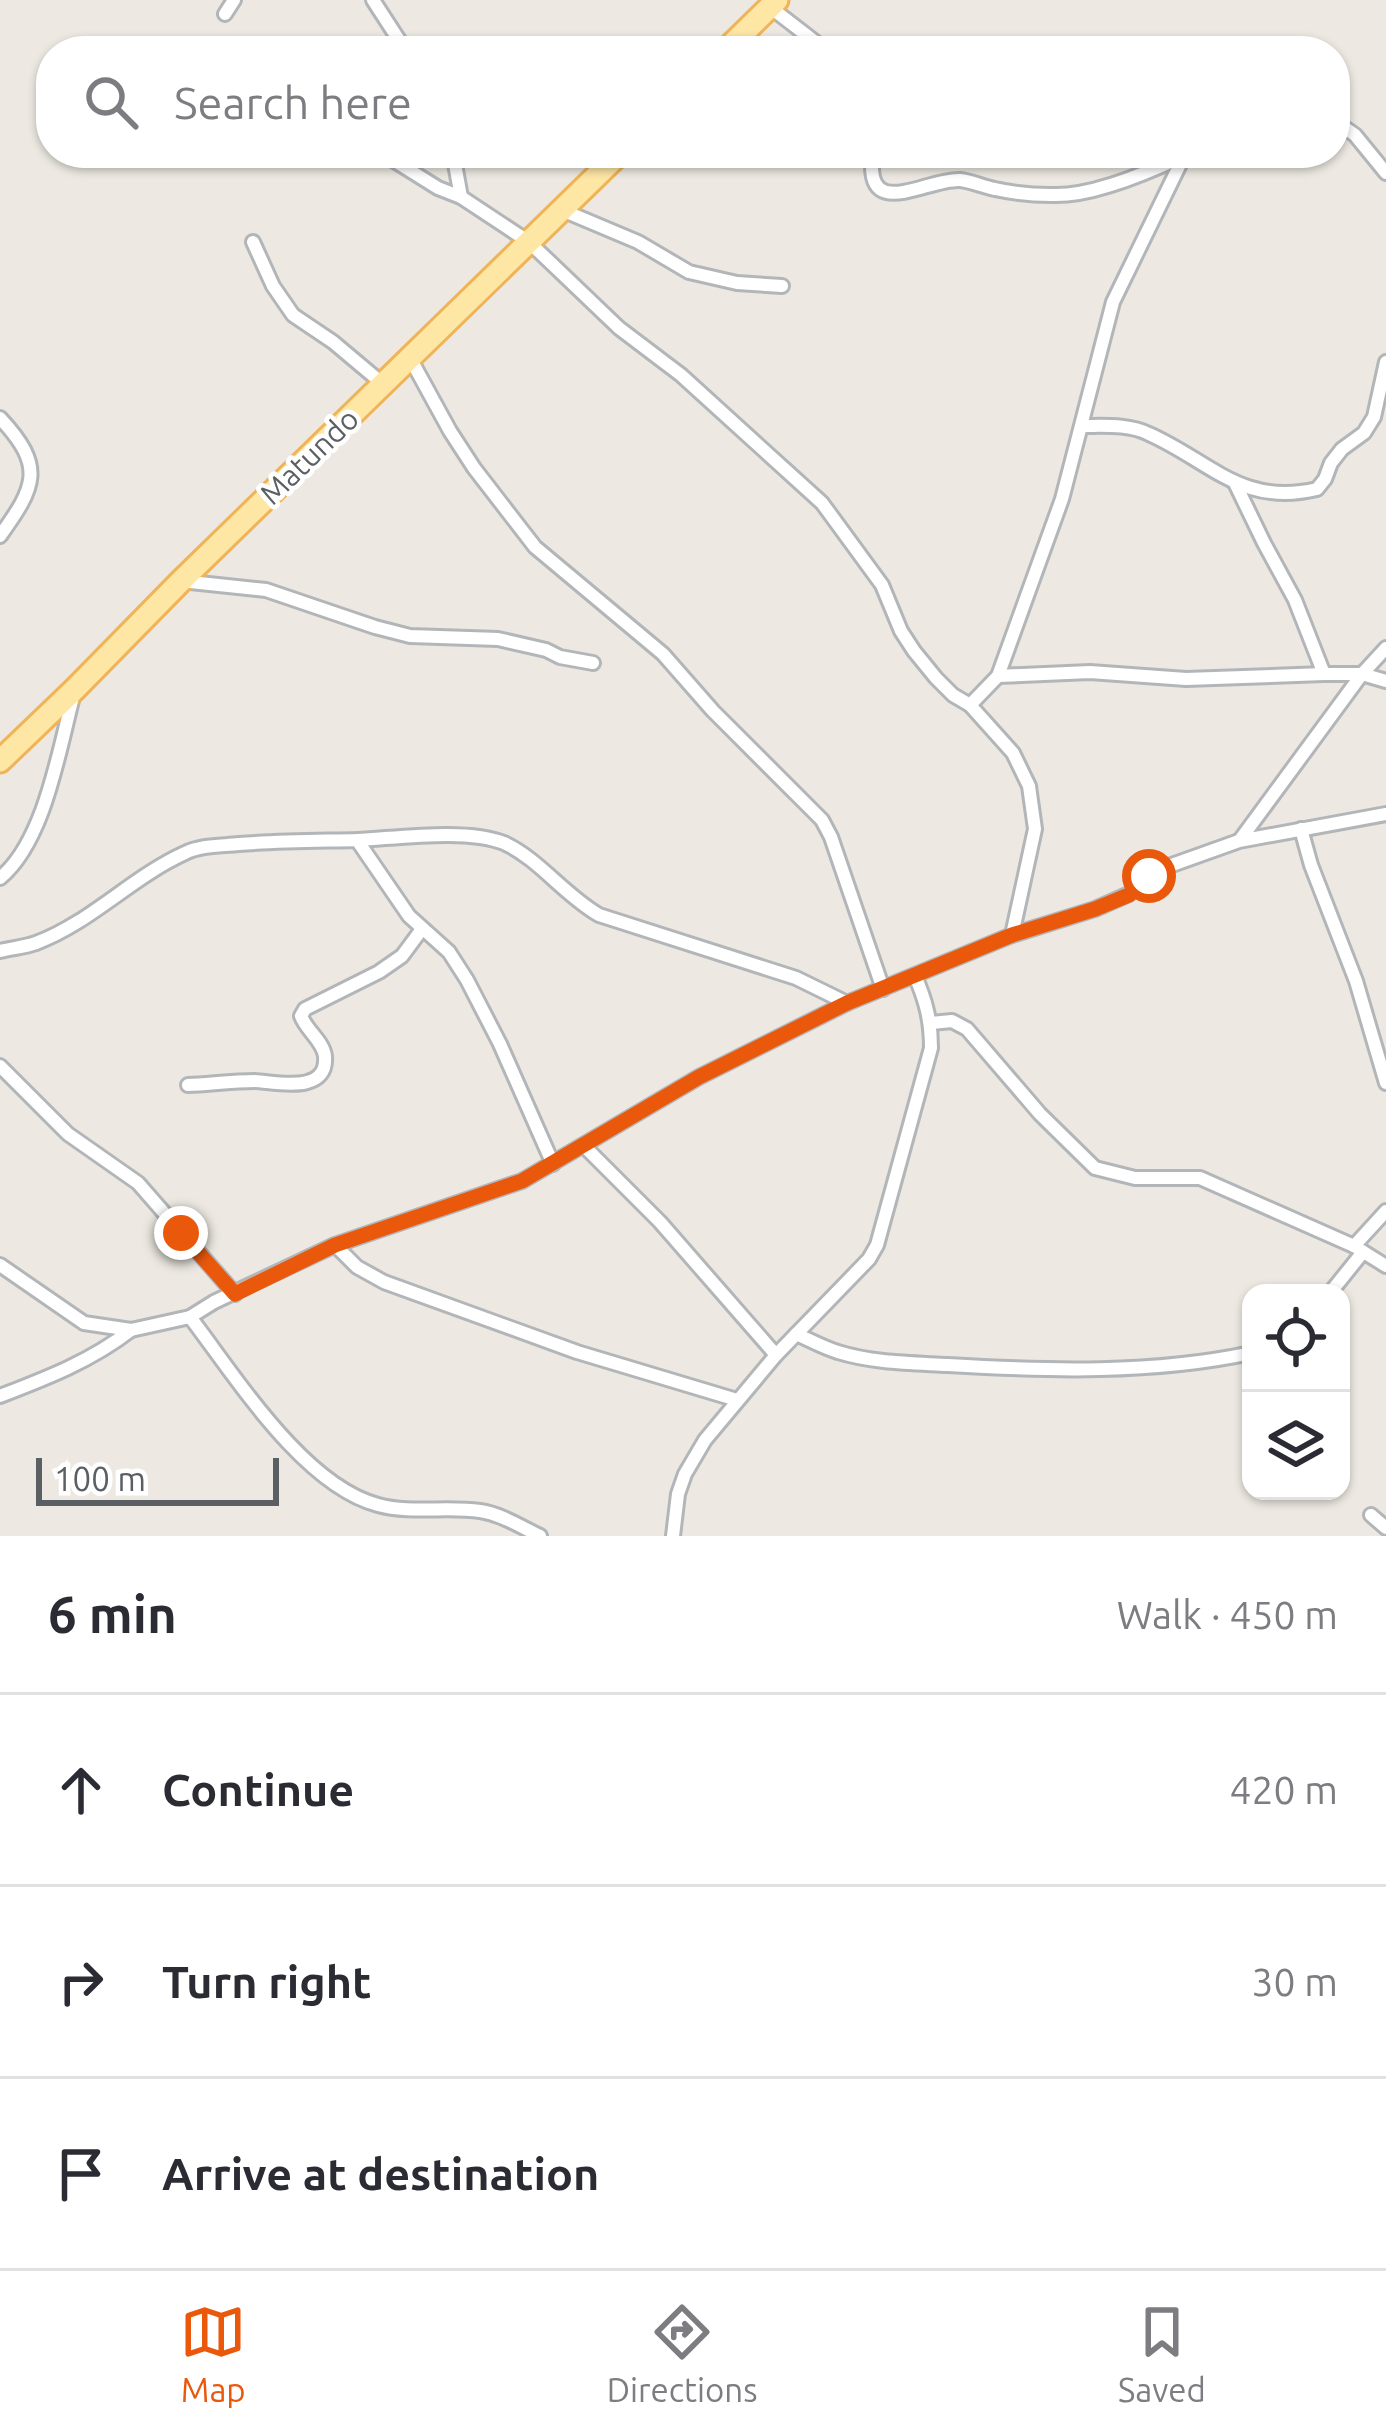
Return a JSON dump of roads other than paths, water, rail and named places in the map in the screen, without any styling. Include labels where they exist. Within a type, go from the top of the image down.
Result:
[{"type":"main road","points":[[741,36],[774,4]]},
{"type":"main road","name":"Matundo","points":[[0,761],[605,168]]},
{"type":"street","points":[[225,14],[234,0]]},
{"type":"street","points":[[373,0],[396,36]]},
{"type":"street","points":[[774,4],[809,36]]},
{"type":"street","points":[[1350,132],[1386,173]]},
{"type":"street","points":[[406,168],[529,242],[619,328],[680,375],[822,503],[882,585],[914,651],[1012,752],[1029,786],[1035,829],[1012,935]]},
{"type":"street","points":[[456,168],[461,197]]},
{"type":"street","points":[[871,168],[878,187],[901,194],[955,180],[1054,196],[1087,192],[1157,168]]},
{"type":"street","points":[[970,706],[998,676],[1062,499],[1113,302],[1179,168]]},
{"type":"street","points":[[562,210],[638,242],[700,276],[782,286]]},
{"type":"street","points":[[253,242],[293,316],[333,341],[383,384]]},
{"type":"street","points":[[410,358],[462,449],[535,547],[663,654],[822,820],[832,837],[883,989]]},
{"type":"street","points":[[1083,426],[1122,426],[1147,432],[1235,484],[1294,495],[1316,489],[1342,448],[1364,434],[1374,417],[1386,362]]},
{"type":"street","points":[[0,418],[15,434],[32,485],[0,536]]},
{"type":"street","points":[[1235,484],[1295,600],[1324,674]]},
{"type":"street","points":[[181,581],[266,590],[410,636],[498,639],[593,663]]},
{"type":"street","points":[[1239,841],[1386,648]]},
{"type":"street","points":[[998,676],[1090,672],[1186,679],[1362,674],[1386,681]]},
{"type":"street","points":[[0,878],[27,848],[38,822],[75,689]]},
{"type":"street","points":[[0,1265],[84,1323],[131,1330],[190,1317],[335,1245],[522,1181],[699,1077],[847,1003],[1012,935],[1129,895],[1149,876],[1169,866],[1239,841],[1386,814]]},
{"type":"street","points":[[1301,829],[1310,865],[1356,981],[1386,1083]]},
{"type":"street","points":[[0,951],[33,944],[68,928],[197,848],[290,840],[481,837],[518,850],[599,915],[796,978],[847,1003]]},
{"type":"street","points":[[357,840],[409,916],[449,952],[467,980],[554,1164]]},
{"type":"street","points":[[188,1085],[258,1081],[284,1085],[315,1078],[325,1054],[302,1022],[305,1009],[379,972],[401,956],[422,929]]},
{"type":"street","points":[[673,1536],[678,1494],[705,1440],[878,1246],[931,1048],[928,1006],[915,976]]},
{"type":"street","points":[[931,1024],[952,1021],[967,1029],[1040,1114],[1095,1168],[1135,1178],[1200,1178],[1386,1266]]},
{"type":"street","points":[[0,1066],[68,1135],[138,1184],[235,1294]]},
{"type":"street","points":[[584,1146],[660,1222],[776,1355]]},
{"type":"street","points":[[1336,1284],[1386,1211]]},
{"type":"street","points":[[335,1245],[357,1267],[384,1282],[578,1352],[737,1400]]},
{"type":"street","points":[[190,1317],[323,1477],[377,1505],[484,1511],[540,1536]]},
{"type":"street","points":[[0,1396],[104,1352],[131,1330]]},
{"type":"street","points":[[796,1334],[838,1352],[991,1370],[1140,1366],[1242,1354]]},
{"type":"street","points":[[1370,1515],[1386,1528]]}]
